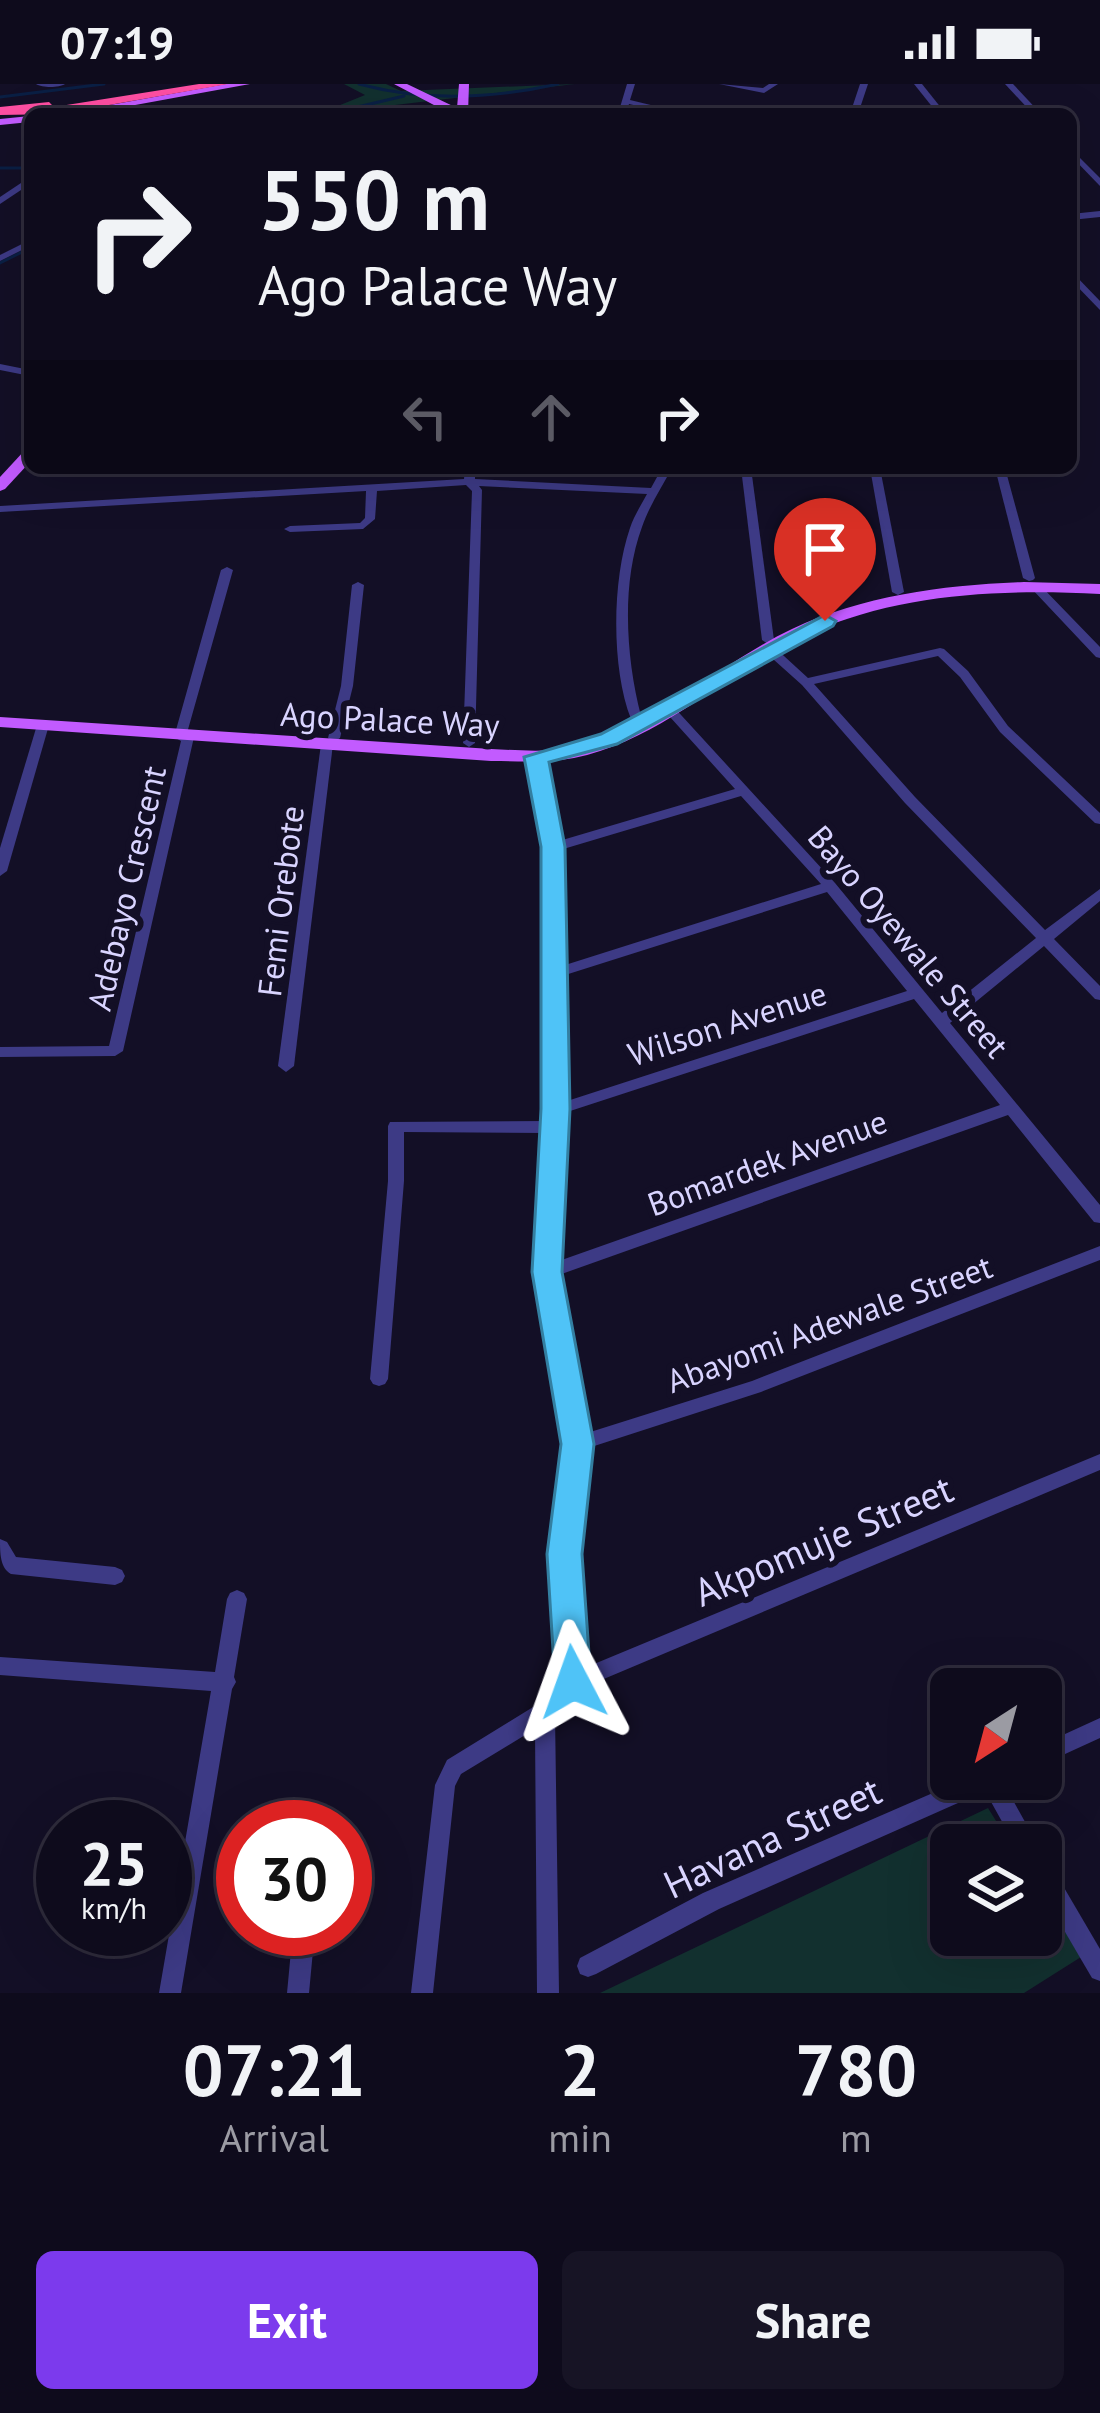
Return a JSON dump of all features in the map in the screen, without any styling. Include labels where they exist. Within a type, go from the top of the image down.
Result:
[{"type":"highway","points":[[38,108],[188,84]]},
{"type":"highway","points":[[80,108],[222,84]]},
{"type":"main road","points":[[34,108],[168,84]]},
{"type":"main road","points":[[102,108],[245,84]]},
{"type":"main road","points":[[399,84],[465,108]]},
{"type":"main road","points":[[412,84],[437,85]]},
{"type":"main road","points":[[0,490],[24,464]]},
{"type":"main road","name":"Ago Palace Way","points":[[330,741],[556,744],[606,731],[838,609],[961,579],[1100,589]]},
{"type":"main road","name":"Ago Palace Way","points":[[0,718],[44,725],[536,757],[589,748],[667,707],[768,644],[825,621],[896,600],[1032,582],[1100,579]]},
{"type":"main road","name":"Ago Palace Way","points":[[0,718],[184,734]]},
{"type":"street","points":[[40,84],[62,84]]},
{"type":"street","points":[[624,108],[631,84]]},
{"type":"street","points":[[723,84],[764,91],[774,84]]},
{"type":"street","points":[[918,84],[937,108]]},
{"type":"street","points":[[1009,84],[1031,108]]},
{"type":"street","points":[[626,101],[657,108]]},
{"type":"street","points":[[1077,158],[1100,183]]},
{"type":"street","points":[[1077,281],[1100,307]]},
{"type":"street","points":[[635,716],[626,688],[626,562],[664,474]]},
{"type":"street","points":[[747,474],[768,644],[910,800],[1100,995]]},
{"type":"street","points":[[875,474],[898,592]]},
{"type":"street","points":[[1002,474],[1032,582],[1100,654]]},
{"type":"street","points":[[0,509],[372,488],[470,475],[655,491]]},
{"type":"street","points":[[469,743],[477,490],[470,475]]},
{"type":"street","points":[[290,529],[363,526],[370,519],[372,488]]},
{"type":"street","name":"Adebayo Crescent","points":[[0,1052],[116,1051],[184,734],[227,570]]},
{"type":"street","name":"Femi Orebote","points":[[286,1066],[330,741],[347,686],[358,585]]},
{"type":"street","points":[[806,682],[940,652],[979,692],[1004,729],[1100,820]]},
{"type":"street","name":"Bayo Oyewale Street","points":[[667,707],[830,886],[1100,1217]]},
{"type":"street","points":[[0,872],[44,725]]},
{"type":"street","points":[[422,1993],[445,1785],[454,1767],[545,1711],[573,1682],[564,1554],[577,1444],[547,1272],[554,1118],[553,847],[536,757]]},
{"type":"street","points":[[553,847],[742,791]]},
{"type":"street","points":[[550,975],[830,886]]},
{"type":"street","points":[[940,1022],[1100,894]]},
{"type":"street","name":"Wilson Avenue","points":[[379,1379],[397,1181],[396,1126],[554,1118],[916,993]]},
{"type":"street","name":"Bomardek Avenue","points":[[547,1272],[1007,1108]]},
{"type":"street","name":"Abayomi Adewale Street","points":[[577,1444],[754,1388],[1100,1253]]},
{"type":"street","name":"Akpomuje Street","points":[[573,1682],[1100,1462]]},
{"type":"street","points":[[0,1548],[11,1565],[115,1576]]},
{"type":"street","points":[[170,1993],[237,1599]]},
{"type":"street","points":[[0,1666],[226,1682]]},
{"type":"street","points":[[545,1711],[548,1993]]},
{"type":"street","points":[[1062,1745],[1100,1728]]},
{"type":"street","name":"Havana Street","points":[[588,1966],[711,1901],[941,1800]]},
{"type":"street","points":[[1062,1906],[1100,1970]]},
{"type":"street","points":[[298,1993],[301,1956]]},
{"type":"green space","points":[[344,84],[386,84],[401,91],[575,84],[376,108],[333,108],[365,95]]},
{"type":"green space","points":[[988,1808],[998,1824],[954,1824]]},
{"type":"green space","points":[[930,1836],[930,1956],[1062,1956],[1062,1927],[1081,1957],[1024,1993],[600,1993]]},
{"type":"waterway","points":[[0,97],[104,84]]},
{"type":"waterway","points":[[359,84],[409,94],[458,96],[558,84]]},
{"type":"waterway","points":[[353,108],[404,96]]},
{"type":"waterway","points":[[0,168],[24,168]]},
{"type":"waterway","points":[[0,263],[24,251]]},
{"type":"route","points":[[573,1682],[564,1554],[577,1444],[547,1272],[556,1109],[550,975],[553,847],[547,793],[536,757],[579,751],[609,739],[767,648],[825,621]]}]
